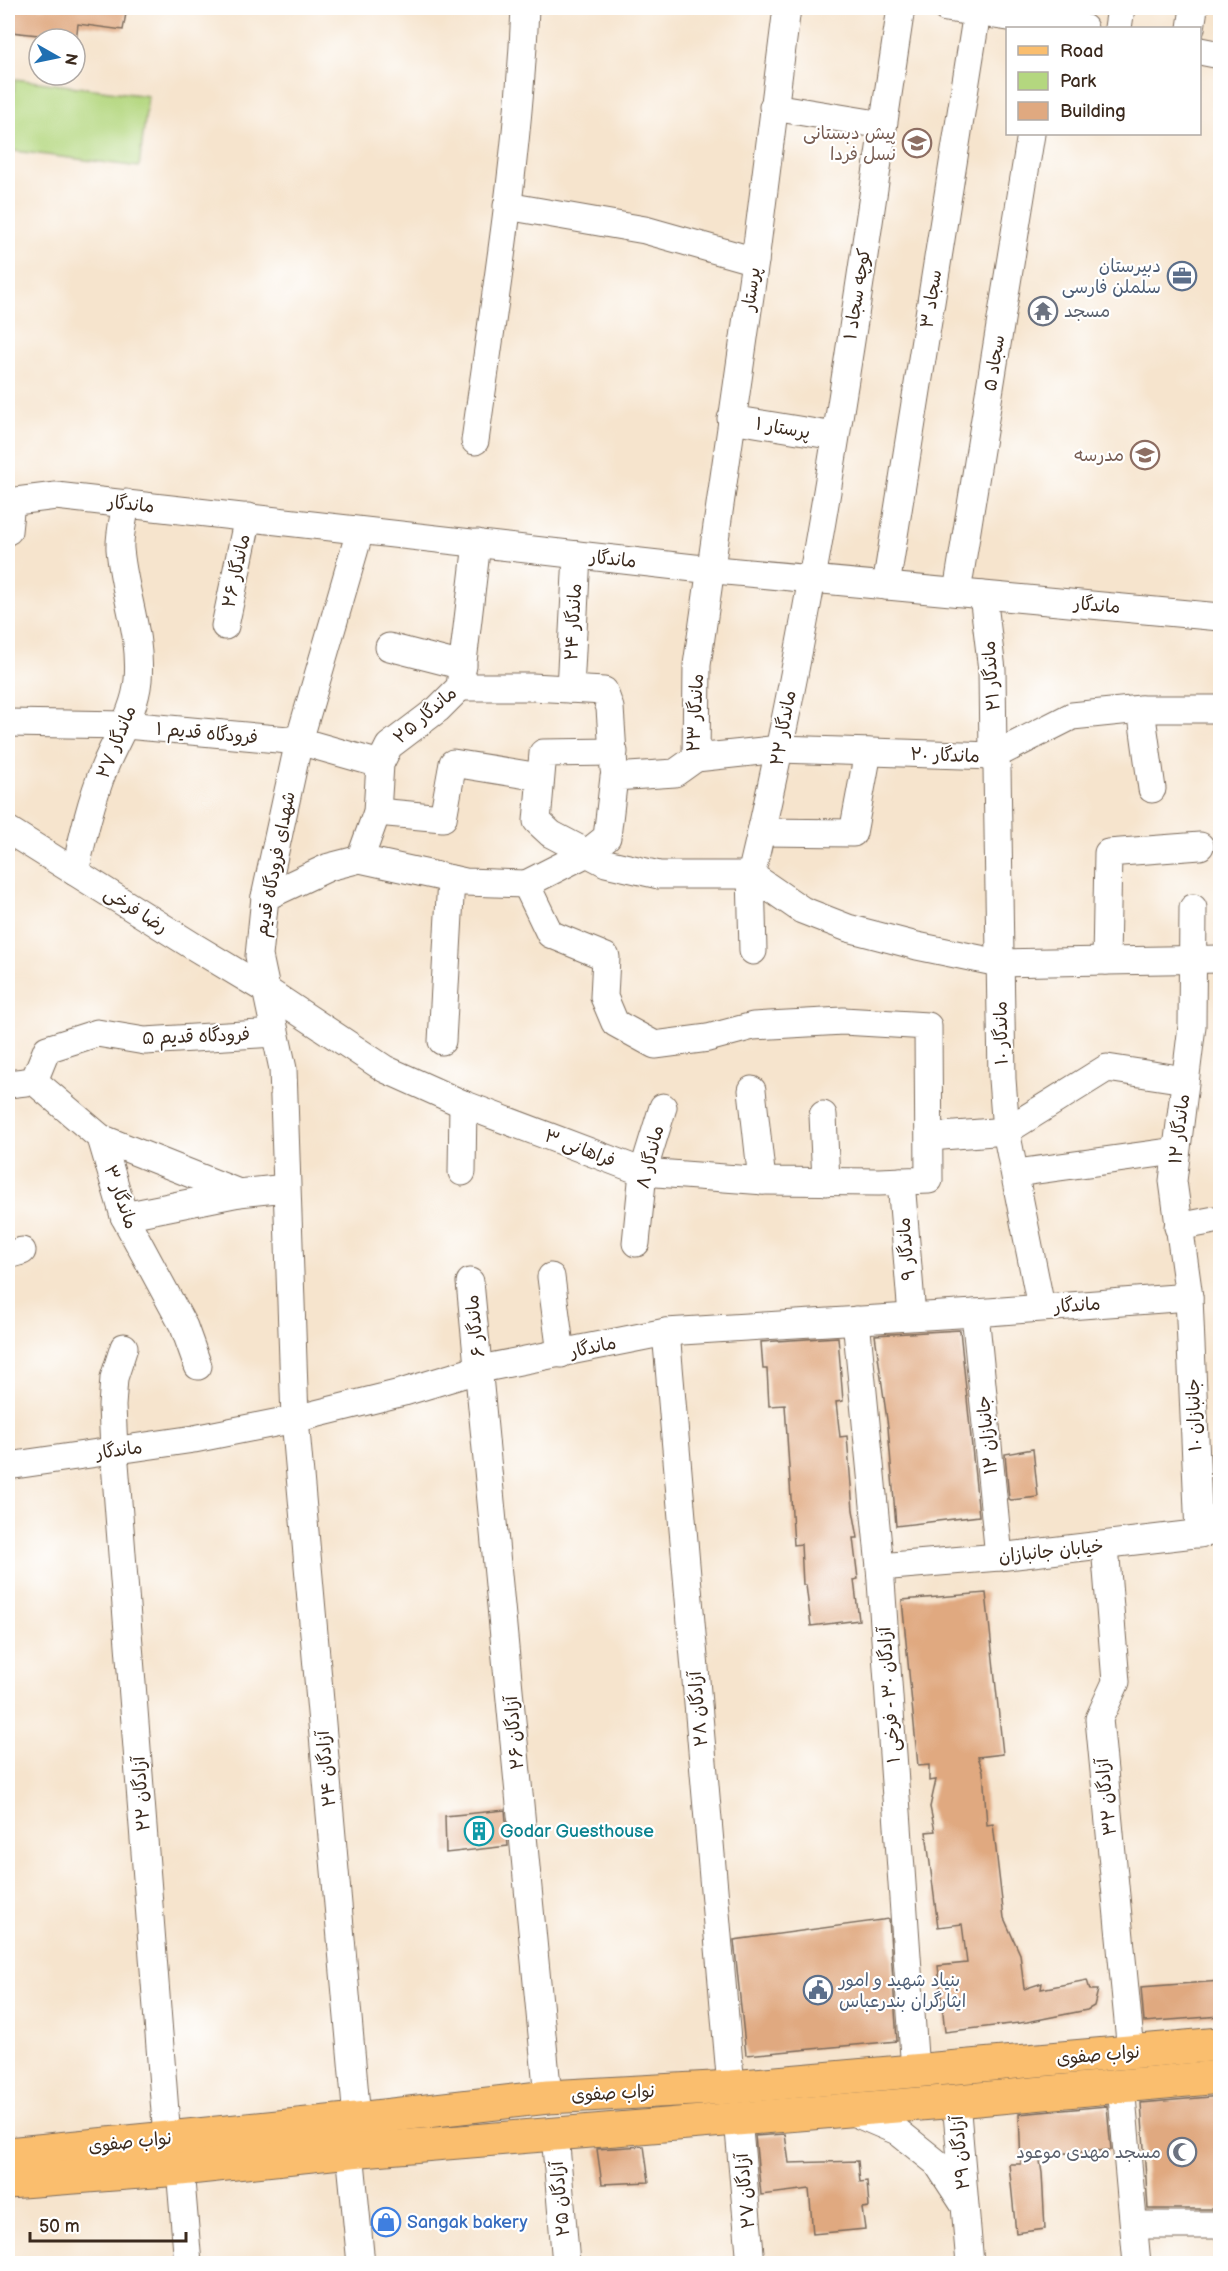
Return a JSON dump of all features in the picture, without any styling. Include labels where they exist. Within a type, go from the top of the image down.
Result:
[{"type":"main road","name":"نواب صفوی","points":[[8,2154],[357,2119],[548,2097],[731,2087],[1221,2044]]},
{"type":"main road","name":"نواب صفوی","points":[[8,2182],[180,2169],[350,2151],[1221,2077]]},
{"type":"street","points":[[475,441],[507,206],[522,76],[525,8]]},
{"type":"street","name":"پرستار","points":[[711,569],[755,261],[787,8]]},
{"type":"street","name":"کوچه سجاد ۱","points":[[811,579],[836,436],[901,8]]},
{"type":"street","points":[[1118,27],[1121,8]]},
{"type":"street","points":[[1191,27],[1194,8]]},
{"type":"street","points":[[962,9],[1050,19],[1080,27]]},
{"type":"street","name":"سجاد ۳","points":[[886,586],[962,9]]},
{"type":"street","points":[[1201,51],[1221,55]]},
{"type":"street","points":[[773,107],[884,124]]},
{"type":"street","name":"سجاد ۵","points":[[957,592],[1031,135]]},
{"type":"street","points":[[507,206],[645,230],[755,261]]},
{"type":"street","name":"پرستار ۱","points":[[731,419],[836,436]]},
{"type":"street","name":"ماندگار","points":[[9,502],[56,496],[711,569],[1221,617]]},
{"type":"street","points":[[8,531],[9,502]]},
{"type":"street","name":"ماندگار ۲۷","points":[[75,872],[92,803],[105,764],[126,725],[138,681],[137,632],[126,592],[120,547],[126,504]]},
{"type":"street","name":"ماندگار ۲۶","points":[[225,626],[248,517]]},
{"type":"street","name":"شهدای فرودگاه قدیم","points":[[296,1419],[286,1188],[284,1069],[258,956],[265,897],[299,741],[360,531]]},
{"type":"street","name":"ماندگار ۲۵","points":[[380,764],[389,746],[438,709],[461,676],[477,543]]},
{"type":"street","name":"ماندگار ۲۴","points":[[570,689],[577,555]]},
{"type":"street","name":"ماندگار ۲۳","points":[[540,777],[543,753],[675,773],[696,758],[697,664],[711,569]]},
{"type":"street","name":"ماندگار ۲۲","points":[[753,951],[751,875],[780,749],[811,579]]},
{"type":"street","name":"ماندگار ۲۱","points":[[983,595],[992,670],[993,756]]},
{"type":"street","points":[[265,897],[329,867],[360,859],[465,882],[526,884],[587,853],[607,837],[614,764],[610,708],[604,691],[461,676],[389,647]]},
{"type":"street","points":[[1141,709],[1152,789]]},
{"type":"street","name":"ماندگار ۲۰","points":[[696,758],[780,749],[993,756],[1072,716],[1141,709],[1221,709]]},
{"type":"street","name":"فرودگاه قدیم ۱","points":[[8,723],[126,725],[299,741],[380,764]]},
{"type":"street","points":[[761,832],[853,833],[868,752]]},
{"type":"street","name":"ماندگار ۱۰","points":[[993,756],[997,768],[999,963],[1002,1079],[1006,1131],[1041,1307]]},
{"type":"street","points":[[377,812],[442,818],[453,763],[540,777],[537,821],[551,834],[606,863],[659,875],[751,875],[802,910],[848,928],[917,946],[999,963],[1221,960]]},
{"type":"street","points":[[360,859],[377,812],[380,764]]},
{"type":"street","name":"رضا فرخی","points":[[8,830],[266,990]]},
{"type":"street","points":[[1106,961],[1108,853],[1200,846]]},
{"type":"street","points":[[442,1041],[451,879]]},
{"type":"street","points":[[526,884],[550,933],[606,957],[604,997],[615,1023],[655,1045],[708,1038],[753,1026],[843,1021],[928,1026],[930,1137],[1006,1131],[1107,1068],[1185,1080]]},
{"type":"street","name":"ماندگار ۱۲","points":[[1189,1297],[1173,1181],[1192,1026],[1193,908]]},
{"type":"street","name":"فراهانی ۳","points":[[266,990],[385,1069],[464,1104],[643,1172],[762,1181],[929,1180],[930,1137]]},
{"type":"street","name":"فرودگاه قدیم ۵","points":[[34,1081],[47,1048],[97,1033],[145,1041],[275,1033]]},
{"type":"street","points":[[8,1084],[34,1081],[101,1138],[238,1193]]},
{"type":"street","points":[[752,1090],[762,1181]]},
{"type":"street","points":[[462,1172],[464,1104]]},
{"type":"street","name":"ماندگار ۸","points":[[636,1243],[643,1172],[663,1107]]},
{"type":"street","points":[[823,1115],[826,1182]]},
{"type":"street","name":"ماندگار ۳","points":[[101,1138],[124,1216],[184,1327],[198,1366]]},
{"type":"street","points":[[1016,1173],[1176,1151]]},
{"type":"street","name":"ماندگار ۹","points":[[901,1181],[912,1316]]},
{"type":"street","points":[[124,1216],[238,1193],[286,1188]]},
{"type":"street","points":[[1178,1227],[1221,1219]]},
{"type":"street","points":[[551,1277],[561,1354]]},
{"type":"street","name":"ماندگار ۶","points":[[470,1282],[480,1369]]},
{"type":"street","name":"ماندگار","points":[[8,1466],[194,1439],[296,1419],[404,1392],[480,1369],[666,1332],[1189,1297]]},
{"type":"street","name":"جانبازان ۱۰","points":[[1189,1297],[1210,1532]]},
{"type":"street","name":"جانبازان ۱۲","points":[[975,1313],[999,1557]]},
{"type":"street","name":"آزادگان ۳۰ - فرخی ۱","points":[[856,1320],[880,1567],[915,2071]]},
{"type":"street","name":"آزادگان ۲۸","points":[[666,1332],[731,2087]]},
{"type":"street","name":"آزادگان ۲۲","points":[[124,1347],[114,1378],[112,1406],[114,1450],[167,2138]]},
{"type":"street","name":"آزادگان ۲۶","points":[[480,1369],[548,2097]]},
{"type":"street","name":"آزادگان ۲۴","points":[[296,1419],[357,2119]]},
{"type":"street","name":"خیابان جانبازان","points":[[880,1567],[1105,1546],[1210,1532]]},
{"type":"street","name":"آزادگان ۳۲","points":[[1105,1546],[1116,1682],[1099,1719],[1131,2052]]},
{"type":"street","points":[[1121,2086],[1137,2264]]},
{"type":"street","name":"آزادگان ۲۹","points":[[956,2101],[970,2264]]},
{"type":"street","name":"آزادگان ۲۹","points":[[848,2110],[897,2131],[937,2163],[964,2204]]},
{"type":"street","name":"آزادگان ۲۷","points":[[738,2119],[751,2264]]},
{"type":"street","name":"آزادگان ۲۵","points":[[555,2134],[566,2264]]},
{"type":"street","points":[[350,2151],[362,2264]]},
{"type":"street","points":[[180,2169],[188,2264]]},
{"type":"street","points":[[1134,2225],[1221,2225]]},
{"type":"green space","points":[[15,79],[27,81],[27,87],[78,87],[148,96],[139,167],[8,150]]},
{"type":"building","points":[[15,8],[127,8],[123,30],[78,24],[78,27],[27,27],[27,34],[11,32]]},
{"type":"building","points":[[960,1330],[979,1516],[896,1526],[888,1427],[875,1335]]},
{"type":"building","points":[[838,1337],[843,1401],[836,1402],[840,1437],[847,1436],[853,1510],[858,1538],[853,1538],[858,1579],[854,1580],[859,1620],[811,1626],[806,1585],[803,1585],[801,1544],[794,1545],[785,1405],[769,1406],[767,1369],[763,1369],[761,1342]]},
{"type":"building","points":[[1033,1449],[1038,1497],[1011,1500],[1009,1499],[1005,1454]]},
{"type":"building","points":[[986,1593],[1003,1754],[978,1757],[983,1771],[987,1825],[993,1824],[1004,1918],[1020,1954],[1024,1989],[1042,1983],[1041,1989],[1087,1980],[1090,1990],[1098,1990],[1094,2006],[1087,2010],[1027,2022],[945,2032],[938,1966],[967,1963],[962,1924],[938,1927],[926,1832],[935,1831],[930,1807],[936,1780],[929,1781],[929,1765],[918,1766],[902,1600]]},
{"type":"building","name":"Godar Guesthouse","points":[[505,1810],[508,1846],[446,1853],[445,1816]]},
{"type":"building","name":"بنیاد شهید و امور ایثارگران بندرعباس","points":[[889,1919],[897,2041],[746,2055],[734,1940]]},
{"type":"building","points":[[1221,1981],[1221,2016],[1144,2022],[1141,1987]]},
{"type":"building","name":"مسجد مهدی موعود","points":[[1221,2096],[1221,2209],[1148,2209],[1141,2103]]},
{"type":"building","points":[[1107,2106],[1111,2150],[1039,2155],[1045,2229],[1016,2233],[1009,2164],[1021,2164],[1019,2114]]},
{"type":"building","points":[[785,2134],[789,2163],[858,2161],[860,2182],[867,2181],[869,2207],[862,2208],[865,2229],[813,2234],[809,2189],[761,2195],[755,2136]]},
{"type":"building","points":[[644,2146],[649,2182],[602,2184],[597,2149]]},
{"type":"place","name":"پیش دبستانی نسل فردا","points":[[917,143]]},
{"type":"place","name":"دبیرستان سلملن فارسی","points":[[1182,276]]},
{"type":"place","name":"مسجد","points":[[1043,311]]},
{"type":"place","name":"مدرسه","points":[[1145,455]]},
{"type":"place","name":"Godar Guesthouse","points":[[479,1831]]},
{"type":"place","name":"بنیاد شهید و امور ایثارگران بندرعباس","points":[[818,1990]]},
{"type":"place","name":"مسجد مهدی موعود","points":[[1182,2152]]},
{"type":"place","name":"Sangak bakery","points":[[386,2222]]}]
